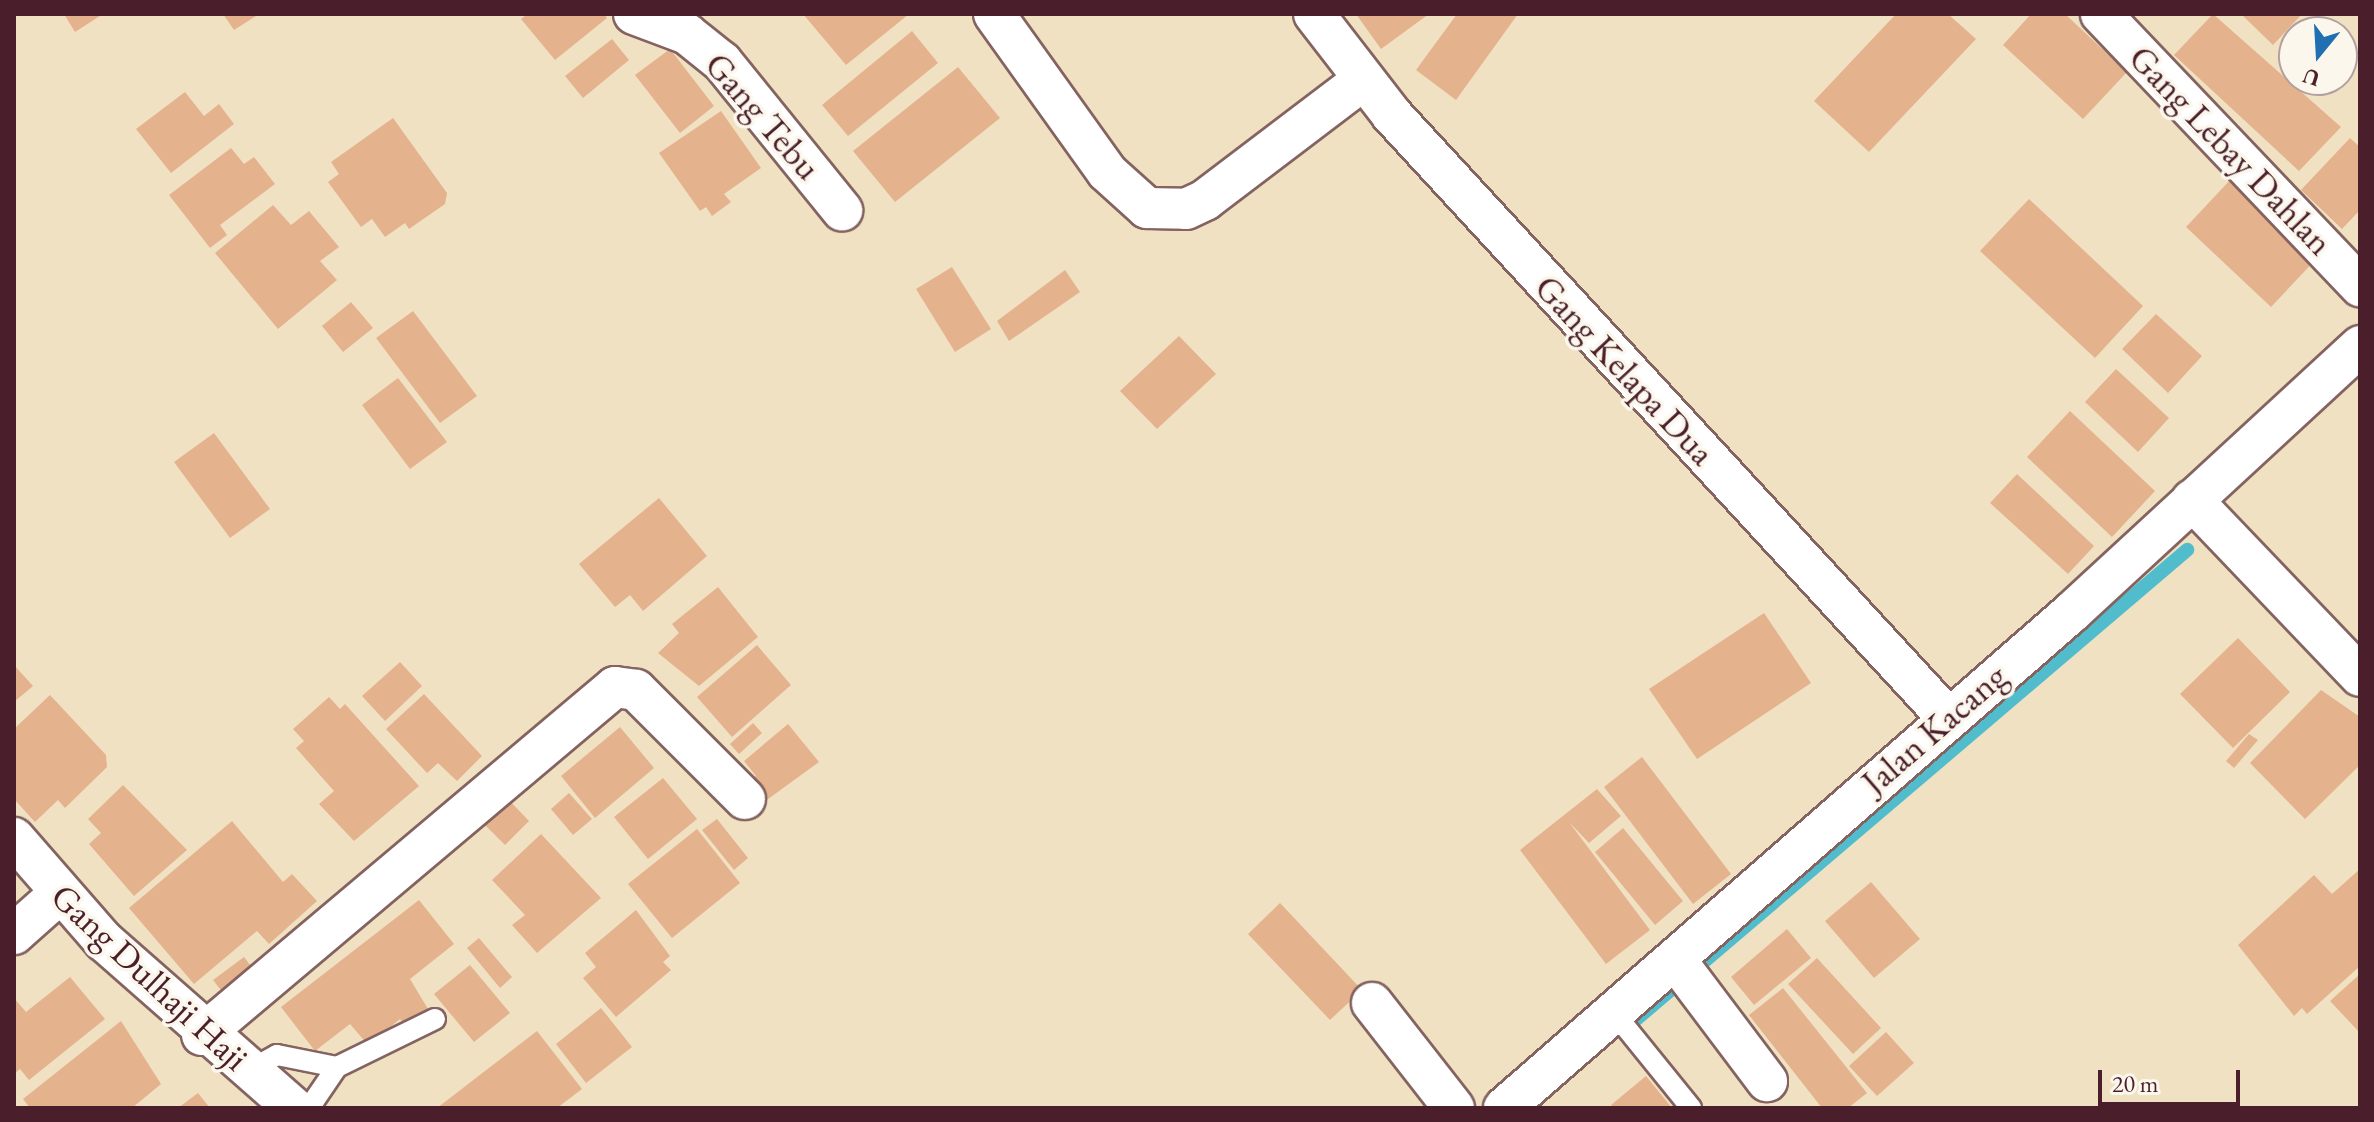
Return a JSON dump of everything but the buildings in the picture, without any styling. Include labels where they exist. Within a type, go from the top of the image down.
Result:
[{"type":"street","name":"Gang Tebu","points":[[634,14],[687,34],[722,62],[842,210]]},
{"type":"street","points":[[994,14],[1107,172],[1147,208],[1186,209],[1205,200],[1363,80]]},
{"type":"street","name":"Gang Kelapa Dua","points":[[1314,14],[1363,80],[1946,716]]},
{"type":"street","name":"Gang Lebay Dahlan","points":[[2101,14],[2360,286]]},
{"type":"street","name":"Jalan Kacang","points":[[1504,1108],[1685,972],[1946,716],[2192,500],[2360,346]]},
{"type":"street","points":[[2192,500],[2360,676]]},
{"type":"street","points":[[202,1035],[615,687],[636,690],[745,799]]},
{"type":"street","name":"Gang Dulhaji Haji","points":[[14,838],[59,894],[202,1035],[294,1108]]},
{"type":"street","points":[[14,934],[59,894]]},
{"type":"street","points":[[1685,972],[1767,1081]]},
{"type":"street","points":[[1372,1003],[1454,1108]]},
{"type":"lane","points":[[309,1108],[337,1067],[435,1019]]},
{"type":"lane","points":[[1620,1020],[1691,1108]]},
{"type":"lane","points":[[248,1071],[277,1055],[337,1067]]},
{"type":"waterway","points":[[1627,1027],[2187,550]]}]
